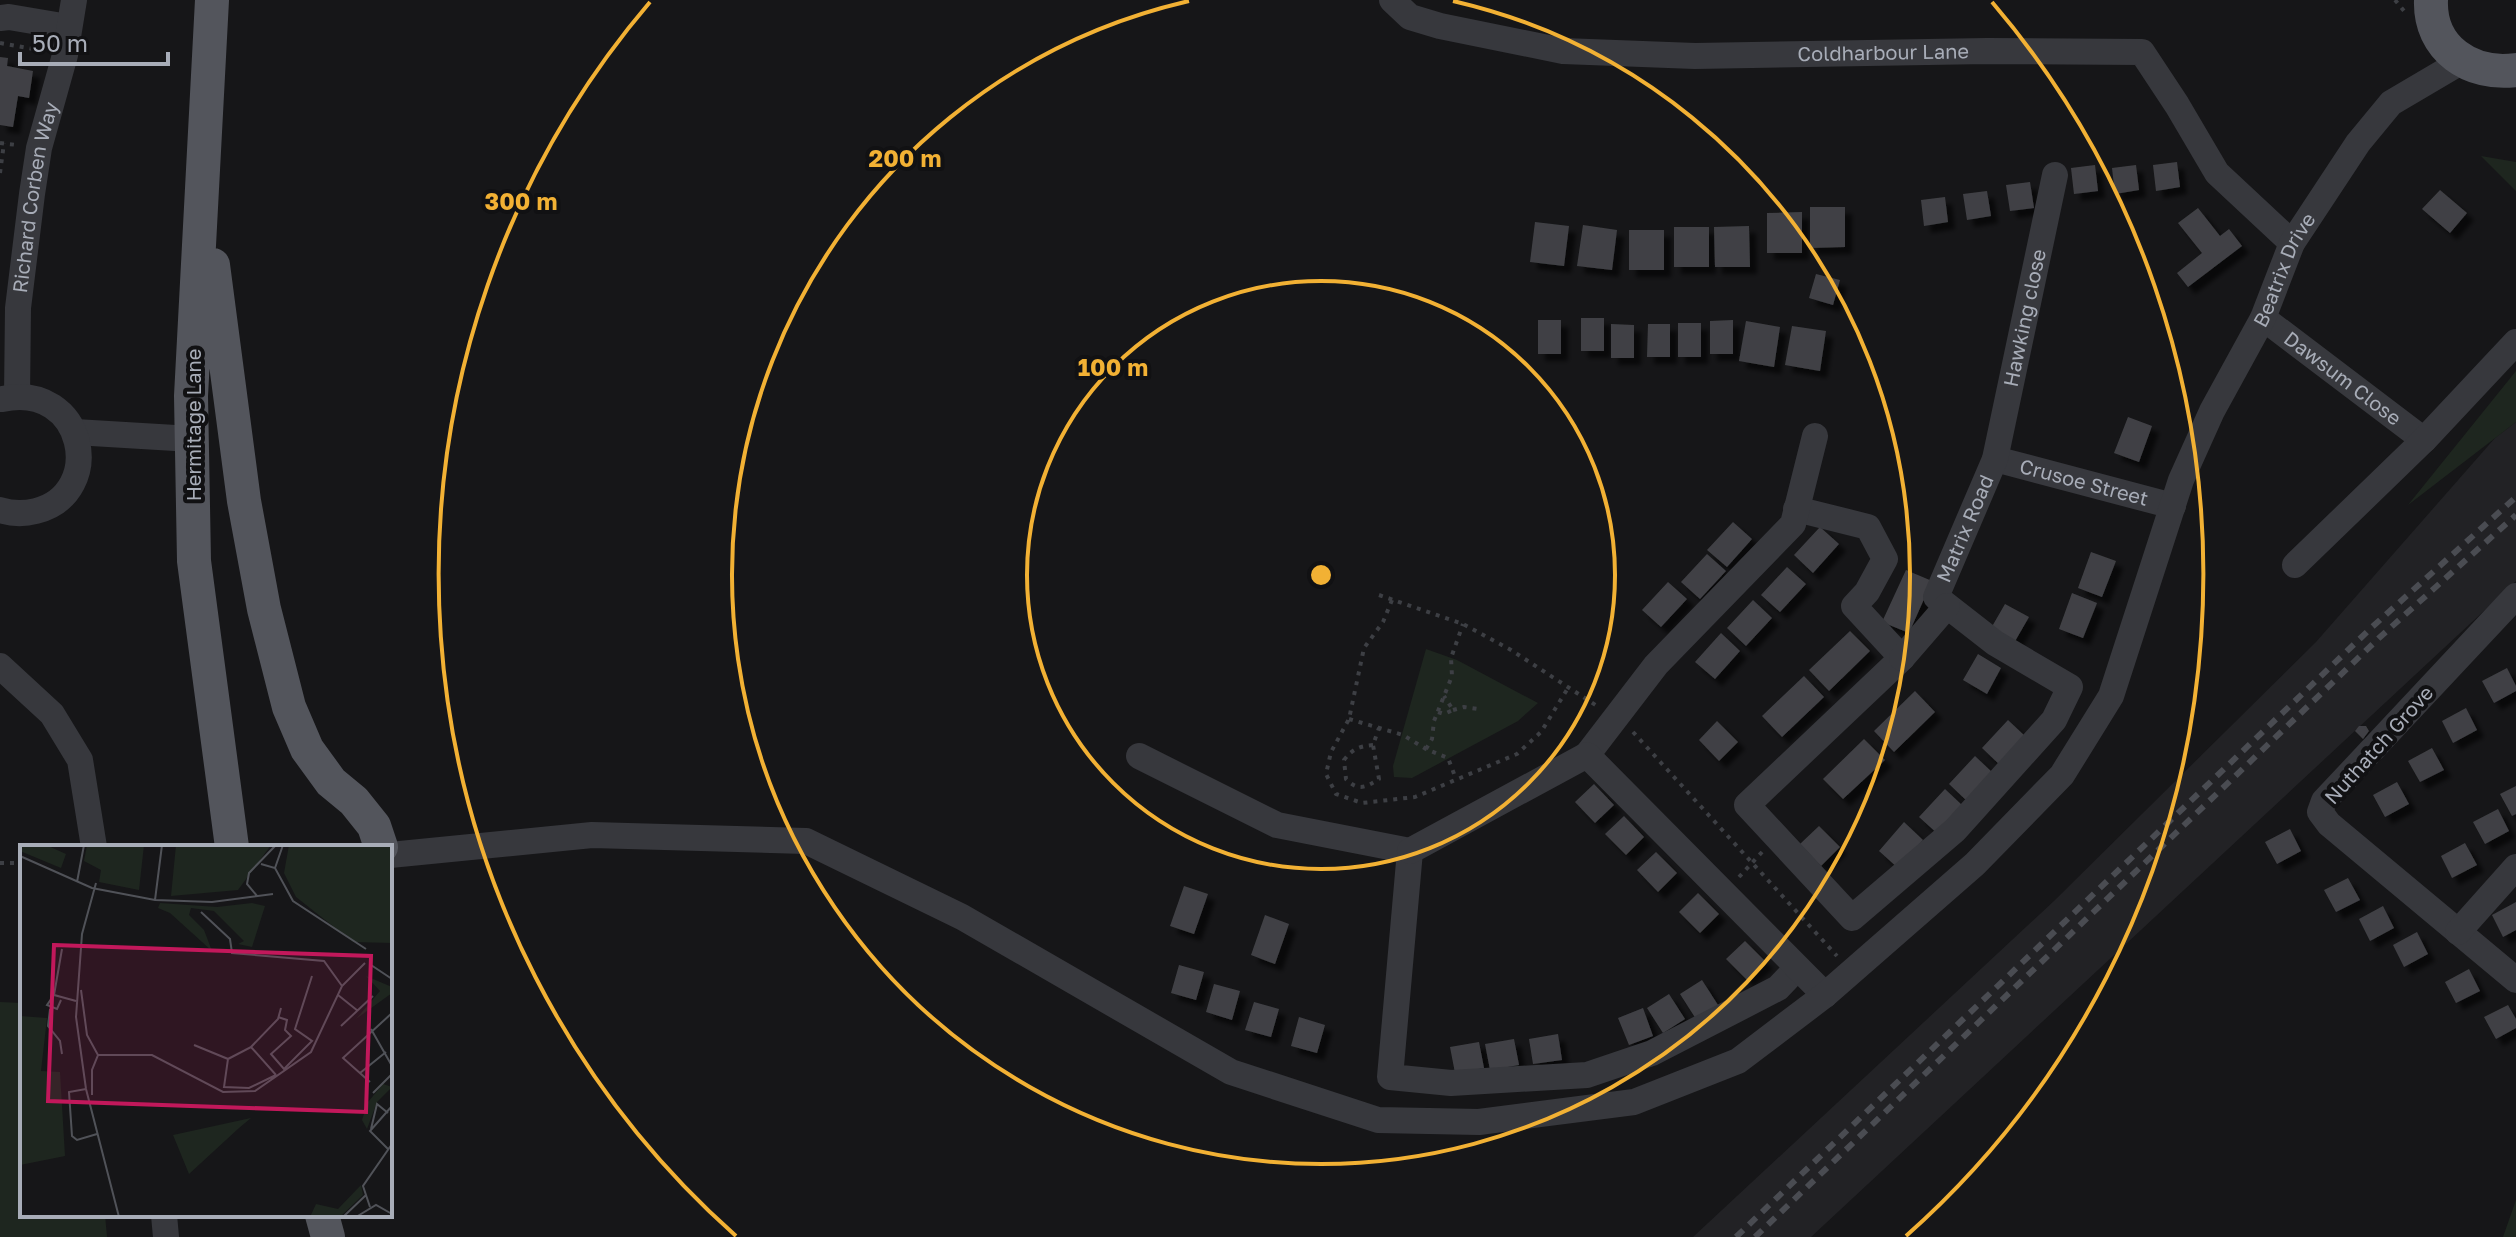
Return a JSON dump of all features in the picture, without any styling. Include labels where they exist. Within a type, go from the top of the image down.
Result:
[{"type":"main road","name":"Hermitage Lane","points":[[212,0],[191,396],[194,561],[232,845]]},
{"type":"main road","points":[[2430,12],[2454,56],[2496,73],[2516,70]]},
{"type":"main road","points":[[201,190],[244,501],[264,609],[289,707],[307,749],[331,782],[354,801],[374,826],[380,845]]},
{"type":"main road","points":[[323,1217],[328,1237]]},
{"type":"main road","points":[[344,1217],[346,1237]]},
{"type":"street","name":"Richard Corben Way","points":[[74,0],[65,55],[39,148],[9,307],[8,398],[35,398],[52,405],[66,417],[75,432]]},
{"type":"street","name":"Coldharbour Lane","points":[[1392,0],[1410,17],[1440,26],[1563,51],[1695,56],[2142,52],[2217,173],[2292,243]]},
{"type":"street","points":[[2421,84],[2432,65],[2430,12]]},
{"type":"street","points":[[0,18],[68,27]]},
{"type":"street","name":"Beatrix Drive","points":[[392,855],[592,835],[806,841],[962,917],[1231,1072],[1378,1120],[1479,1122],[1634,1102],[1738,1061],[1825,995],[1975,864],[2062,775],[2111,696],[2181,480],[2212,411],[2263,318],[2292,243],[2358,143],[2391,103],[2464,60]]},
{"type":"street","name":"Hawking close","points":[[1995,459],[2055,175]]},
{"type":"street","name":"Dawsum Close","points":[[2263,318],[2424,440]]},
{"type":"street","points":[[2295,565],[2424,440],[2516,342]]},
{"type":"street","points":[[0,510],[26,514],[44,509],[59,499],[71,485],[78,468],[79,450],[75,432],[192,439]]},
{"type":"street","points":[[1139,756],[1277,825],[1410,851],[1587,755],[1656,665],[1793,524],[1815,436]]},
{"type":"street","name":"Crusoe Street","points":[[1995,459],[2173,506]]},
{"type":"street","name":"Matrix Road","points":[[1776,836],[1747,805],[1902,658],[1941,602],[1995,459]]},
{"type":"street","points":[[1796,509],[1868,527],[1885,559],[1867,592],[1854,606],[1902,658]]},
{"type":"street","name":"Nuthatch Grove","points":[[2516,596],[2324,801],[2320,812],[2329,824],[2516,980]]},
{"type":"street","points":[[1776,836],[1852,918],[1955,830],[2054,720],[2070,687],[1995,643],[1941,602]]},
{"type":"street","points":[[0,666],[52,714],[80,760],[94,845]]},
{"type":"street","points":[[1587,755],[1825,995]]},
{"type":"street","points":[[1410,851],[1390,1077],[1451,1083],[1587,1075],[1652,1053],[1778,988],[1797,968]]},
{"type":"street","points":[[2458,932],[2516,867]]},
{"type":"street","points":[[164,1217],[166,1237]]},
{"type":"path","points":[[0,43],[65,55]]},
{"type":"path","points":[[0,173],[4,143]]},
{"type":"path","points":[[1379,595],[1463,624],[1511,650],[1628,727],[1853,971]]},
{"type":"path","points":[[1392,600],[1383,622],[1364,648],[1349,719],[1331,752],[1326,774],[1336,794],[1362,803],[1415,797],[1517,754],[1541,732],[1568,688]]},
{"type":"path","points":[[1426,749],[1452,676],[1451,658],[1463,624]]},
{"type":"path","points":[[1444,696],[1453,710]]},
{"type":"path","points":[[1438,712],[1444,714],[1464,707],[1478,709]]},
{"type":"path","points":[[1349,719],[1403,735],[1448,758],[1456,780]]},
{"type":"path","points":[[1373,745],[1361,746],[1344,760],[1346,779],[1354,787],[1366,787],[1379,779],[1373,745],[1379,728]]},
{"type":"path","points":[[1724,894],[1776,836]]},
{"type":"shaded area","points":[[2481,156],[2516,162],[2516,191]]},
{"type":"shaded area","points":[[2516,371],[2516,422],[2408,505]]},
{"type":"shaded area","points":[[2516,422],[2516,581],[1811,1237],[1693,1237],[2054,901],[2316,642],[2495,438]]},
{"type":"shaded area","points":[[1426,649],[1457,660],[1538,703],[1518,721],[1412,778],[1394,777],[1393,766]]},
{"type":"shaded area","points":[[0,1002],[20,1003],[20,1217],[105,1217],[107,1237],[0,1237]]},
{"type":"shaded area","points":[[2516,1200],[2516,1237],[2503,1237]]},
{"type":"building","points":[[0,57],[8,58],[7,66],[33,71],[29,98],[18,96],[13,127],[0,125]]},
{"type":"building","points":[[2177,162],[2180,187],[2156,191],[2153,165]]},
{"type":"building","points":[[2095,165],[2098,191],[2074,194],[2071,168]]},
{"type":"building","points":[[2136,165],[2139,190],[2115,194],[2112,168]]},
{"type":"building","points":[[2030,182],[2034,208],[2010,211],[2006,185]]},
{"type":"building","points":[[2440,190],[2467,213],[2450,233],[2422,209]]},
{"type":"building","points":[[1987,191],[1991,216],[1967,220],[1963,194]]},
{"type":"building","points":[[1945,197],[1948,222],[1924,226],[1921,200]]},
{"type":"building","points":[[1810,207],[1845,207],[1845,247],[1810,248]]},
{"type":"building","points":[[2198,208],[2220,236],[2229,229],[2242,246],[2188,287],[2177,273],[2202,253],[2178,223]]},
{"type":"building","points":[[1802,212],[1802,253],[1767,253],[1767,213]]},
{"type":"building","points":[[1535,222],[1569,226],[1564,266],[1530,262]]},
{"type":"building","points":[[1583,225],[1617,230],[1612,270],[1577,266]]},
{"type":"building","points":[[1749,226],[1750,267],[1715,267],[1714,227]]},
{"type":"building","points":[[1674,227],[1709,227],[1709,267],[1674,267]]},
{"type":"building","points":[[1629,230],[1664,230],[1664,270],[1629,270]]},
{"type":"building","points":[[1816,274],[1840,280],[1833,305],[1809,298]]},
{"type":"building","points":[[1581,318],[1604,318],[1604,351],[1581,351]]},
{"type":"building","points":[[1538,320],[1561,320],[1561,354],[1538,354]]},
{"type":"building","points":[[1733,320],[1733,354],[1710,354],[1710,321]]},
{"type":"building","points":[[1746,321],[1780,327],[1774,367],[1739,361]]},
{"type":"building","points":[[1678,323],[1701,323],[1701,357],[1678,357]]},
{"type":"building","points":[[1611,324],[1634,325],[1634,358],[1611,358]]},
{"type":"building","points":[[1648,324],[1670,324],[1670,357],[1647,357]]},
{"type":"building","points":[[1792,326],[1826,331],[1820,371],[1785,365]]},
{"type":"building","points":[[2128,417],[2152,426],[2139,462],[2114,453]]},
{"type":"building","points":[[1733,522],[1752,539],[1727,567],[1707,550]]},
{"type":"building","points":[[1820,527],[1839,544],[1813,573],[1794,555]]},
{"type":"building","points":[[2091,552],[2116,561],[2102,597],[2078,588]]},
{"type":"building","points":[[1707,554],[1726,571],[1700,599],[1681,582]]},
{"type":"building","points":[[1787,567],[1806,584],[1780,612],[1761,595]]},
{"type":"building","points":[[1906,570],[1932,581],[1909,633],[1882,622]]},
{"type":"building","points":[[1668,582],[1687,599],[1661,627],[1642,610]]},
{"type":"building","points":[[2072,593],[2097,603],[2083,638],[2059,629]]},
{"type":"building","points":[[1753,600],[1772,618],[1746,646],[1727,628]]},
{"type":"building","points":[[2005,604],[2029,617],[2014,643],[1990,630]]},
{"type":"building","points":[[1850,631],[1870,651],[1829,691],[1809,670]]},
{"type":"building","points":[[1721,633],[1740,651],[1715,679],[1695,662]]},
{"type":"building","points":[[1978,654],[2001,668],[1987,694],[1963,680]]},
{"type":"building","points":[[2507,668],[2516,691],[2494,703],[2482,681]]},
{"type":"building","points":[[1804,676],[1824,697],[1782,737],[1762,716]]},
{"type":"building","points":[[1915,691],[1935,712],[1894,752],[1874,731]]},
{"type":"building","points":[[2466,708],[2477,730],[2453,743],[2442,721]]},
{"type":"building","points":[[2008,720],[2027,738],[2001,766],[1982,748]]},
{"type":"building","points":[[1717,721],[1738,742],[1719,761],[1699,740]]},
{"type":"building","points":[[2359,726],[2366,726],[2369,731],[2363,739],[2355,731]]},
{"type":"building","points":[[1864,739],[1885,760],[1843,799],[1823,779]]},
{"type":"building","points":[[2432,748],[2444,770],[2420,782],[2408,761]]},
{"type":"building","points":[[1975,756],[1994,774],[1968,802],[1949,784]]},
{"type":"building","points":[[2397,782],[2409,804],[2385,817],[2373,795]]},
{"type":"building","points":[[1594,784],[1614,805],[1595,823],[1575,802]]},
{"type":"building","points":[[2516,786],[2516,814],[2512,816],[2500,794]]},
{"type":"building","points":[[1945,789],[1964,807],[1939,835],[1919,817]]},
{"type":"building","points":[[2498,809],[2509,831],[2485,844],[2473,822]]},
{"type":"building","points":[[1624,816],[1644,837],[1626,855],[1605,834]]},
{"type":"building","points":[[1904,822],[1923,840],[1898,868],[1879,851]]},
{"type":"building","points":[[1819,826],[1840,847],[1821,866],[1800,844]]},
{"type":"building","points":[[2290,829],[2301,851],[2277,864],[2265,842]]},
{"type":"building","points":[[2465,843],[2477,865],[2452,878],[2441,856]]},
{"type":"building","points":[[1656,852],[1677,873],[1658,892],[1637,870]]},
{"type":"building","points":[[2348,878],[2360,900],[2336,912],[2324,890]]},
{"type":"building","points":[[1184,886],[1208,894],[1194,934],[1170,926]]},
{"type":"building","points":[[1698,893],[1719,914],[1700,933],[1679,912]]},
{"type":"building","points":[[2516,902],[2516,930],[2503,937],[2492,915]]},
{"type":"building","points":[[2383,906],[2394,928],[2370,941],[2359,919]]},
{"type":"building","points":[[1265,915],[1289,924],[1275,964],[1251,955]]},
{"type":"building","points":[[2417,932],[2428,954],[2404,967],[2393,945]]},
{"type":"building","points":[[1745,941],[1766,962],[1747,980],[1726,959]]},
{"type":"building","points":[[1179,965],[1204,972],[1196,1000],[1171,993]]},
{"type":"building","points":[[2469,969],[2480,991],[2456,1003],[2445,982]]},
{"type":"building","points":[[1702,980],[1718,1005],[1696,1019],[1680,994]]},
{"type":"building","points":[[1214,984],[1240,991],[1232,1020],[1206,1012]]},
{"type":"building","points":[[1669,994],[1685,1019],[1663,1033],[1647,1008]]},
{"type":"building","points":[[1254,1002],[1279,1009],[1271,1037],[1245,1030]]},
{"type":"building","points":[[2508,1005],[2516,1019],[2516,1028],[2496,1039],[2484,1017]]},
{"type":"building","points":[[1643,1008],[1653,1036],[1629,1045],[1618,1018]]},
{"type":"building","points":[[1299,1017],[1325,1025],[1317,1053],[1291,1046]]},
{"type":"building","points":[[1558,1034],[1562,1060],[1533,1064],[1529,1039]]},
{"type":"building","points":[[1514,1039],[1519,1065],[1490,1070],[1485,1044]]},
{"type":"building","points":[[1479,1042],[1484,1068],[1455,1073],[1450,1047]]},
{"type":"railway","points":[[1736,1237],[2370,629],[2516,497]]},
{"type":"railway","points":[[1755,1237],[2379,638],[2516,515]]}]
